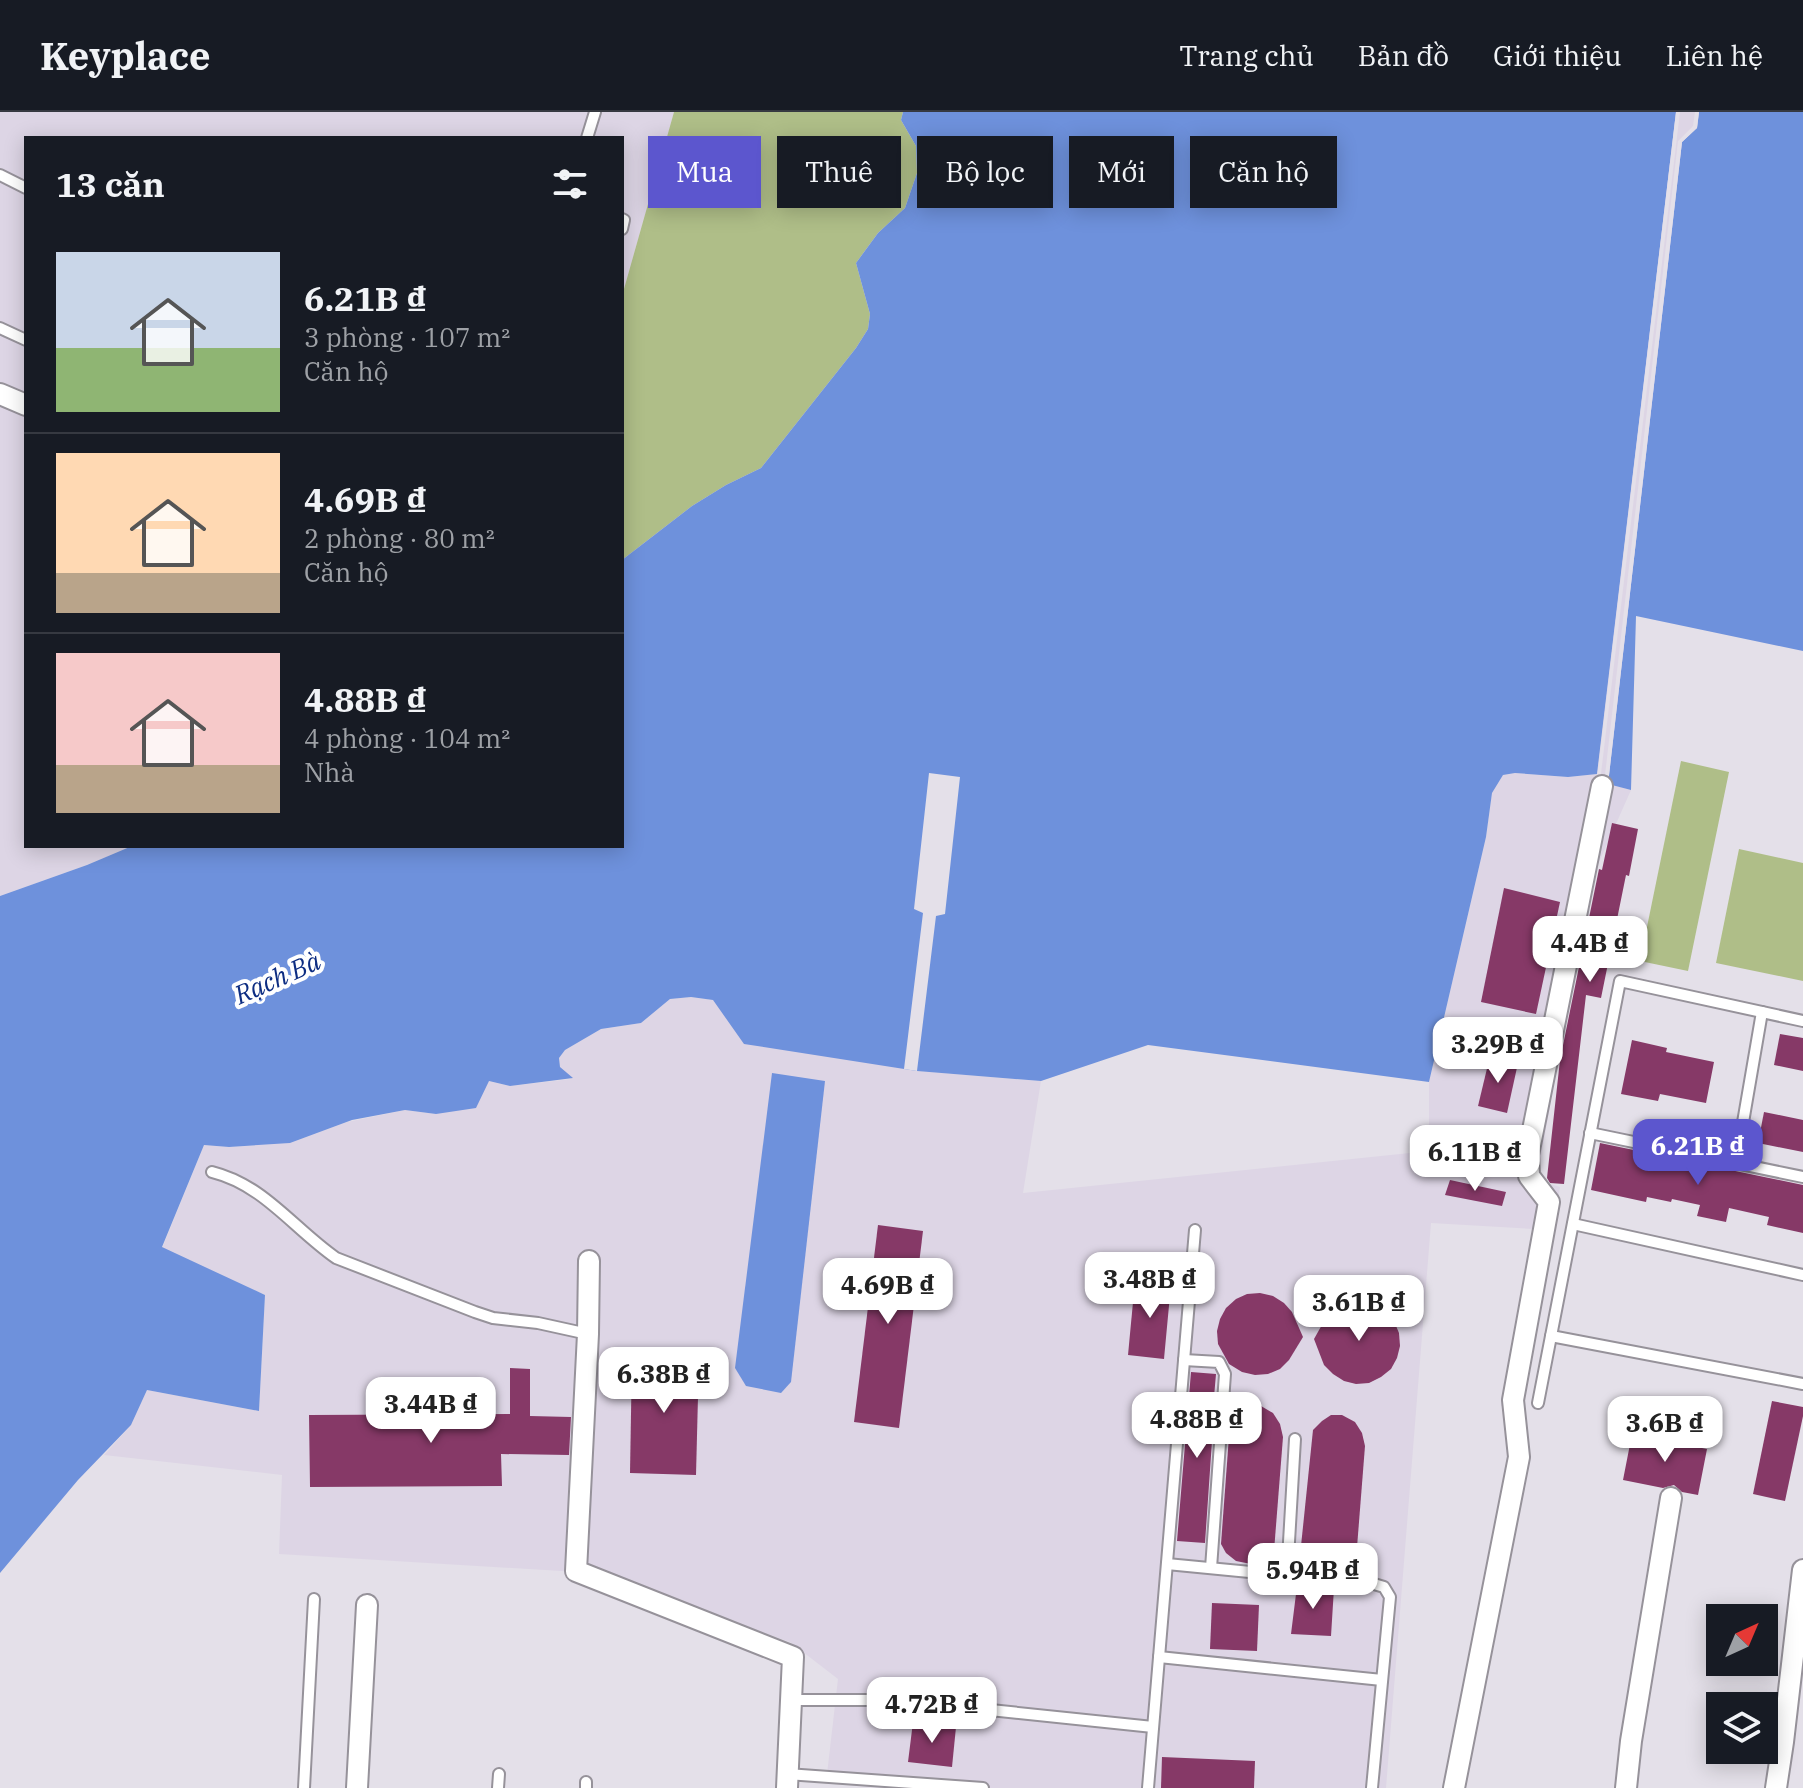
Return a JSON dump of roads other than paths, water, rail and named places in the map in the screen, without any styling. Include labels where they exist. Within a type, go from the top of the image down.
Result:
[{"type":"street","points":[[0,394],[24,404]]},
{"type":"street","points":[[1454,1788],[1519,1457],[1513,1400],[1549,1202],[1529,1176],[1528,1155],[1602,786]]},
{"type":"street","points":[[589,1261],[576,1571],[793,1657],[787,1781]]},
{"type":"street","points":[[1626,1788],[1671,1498]]},
{"type":"street","points":[[1776,1788],[1803,1570]]},
{"type":"street","points":[[357,1788],[367,1605]]},
{"type":"lane","points":[[588,136],[595,112]]},
{"type":"lane","points":[[1,178],[24,187]]},
{"type":"lane","points":[[0,328],[24,339]]},
{"type":"lane","points":[[1538,1403],[1620,981],[1803,1021]]},
{"type":"lane","points":[[1736,1163],[1762,1012]]},
{"type":"lane","points":[[1590,1133],[1803,1177]]},
{"type":"lane","points":[[212,1172],[230,1176],[258,1192],[336,1258],[484,1315],[588,1334]]},
{"type":"lane","points":[[1573,1224],[1803,1275]]},
{"type":"lane","points":[[1148,1788],[1195,1230]]},
{"type":"lane","points":[[1551,1336],[1803,1384]]},
{"type":"lane","points":[[1184,1360],[1219,1362],[1225,1374],[1211,1568]]},
{"type":"lane","points":[[1287,1576],[1295,1439]]},
{"type":"lane","points":[[1167,1564],[1384,1587],[1390,1597],[1372,1788]]},
{"type":"lane","points":[[304,1788],[314,1599]]},
{"type":"lane","points":[[1159,1657],[1382,1680]]},
{"type":"lane","points":[[791,1700],[868,1700],[952,1706],[1153,1727]]},
{"type":"lane","points":[[498,1788],[499,1774]]},
{"type":"lane","points":[[787,1781],[983,1788]]},
{"type":"water","name":"Rạch Bà","points":[[903,112],[1676,112],[1597,774],[1568,777],[1503,775],[1492,793],[1486,837],[1429,1082],[1148,1045],[1041,1081],[917,1071],[744,1044],[713,1000],[691,997],[670,999],[641,1023],[601,1029],[565,1050],[559,1058],[560,1067],[573,1078],[510,1086],[489,1081],[476,1108],[436,1114],[405,1110],[352,1120],[290,1143],[229,1147],[204,1145],[162,1247],[265,1295],[259,1411],[147,1390],[131,1425],[78,1480],[0,1573],[0,896],[127,848],[624,848],[624,558],[692,506],[761,468],[856,348],[868,329],[870,314],[856,263],[878,233],[905,208],[917,173],[916,146],[901,120]]},
{"type":"water","points":[[1699,112],[1803,112],[1803,651],[1636,616],[1631,790],[1608,784],[1682,142],[1697,128]]},
{"type":"water","points":[[772,1073],[825,1081],[791,1382],[781,1393],[746,1386],[735,1368]]}]
